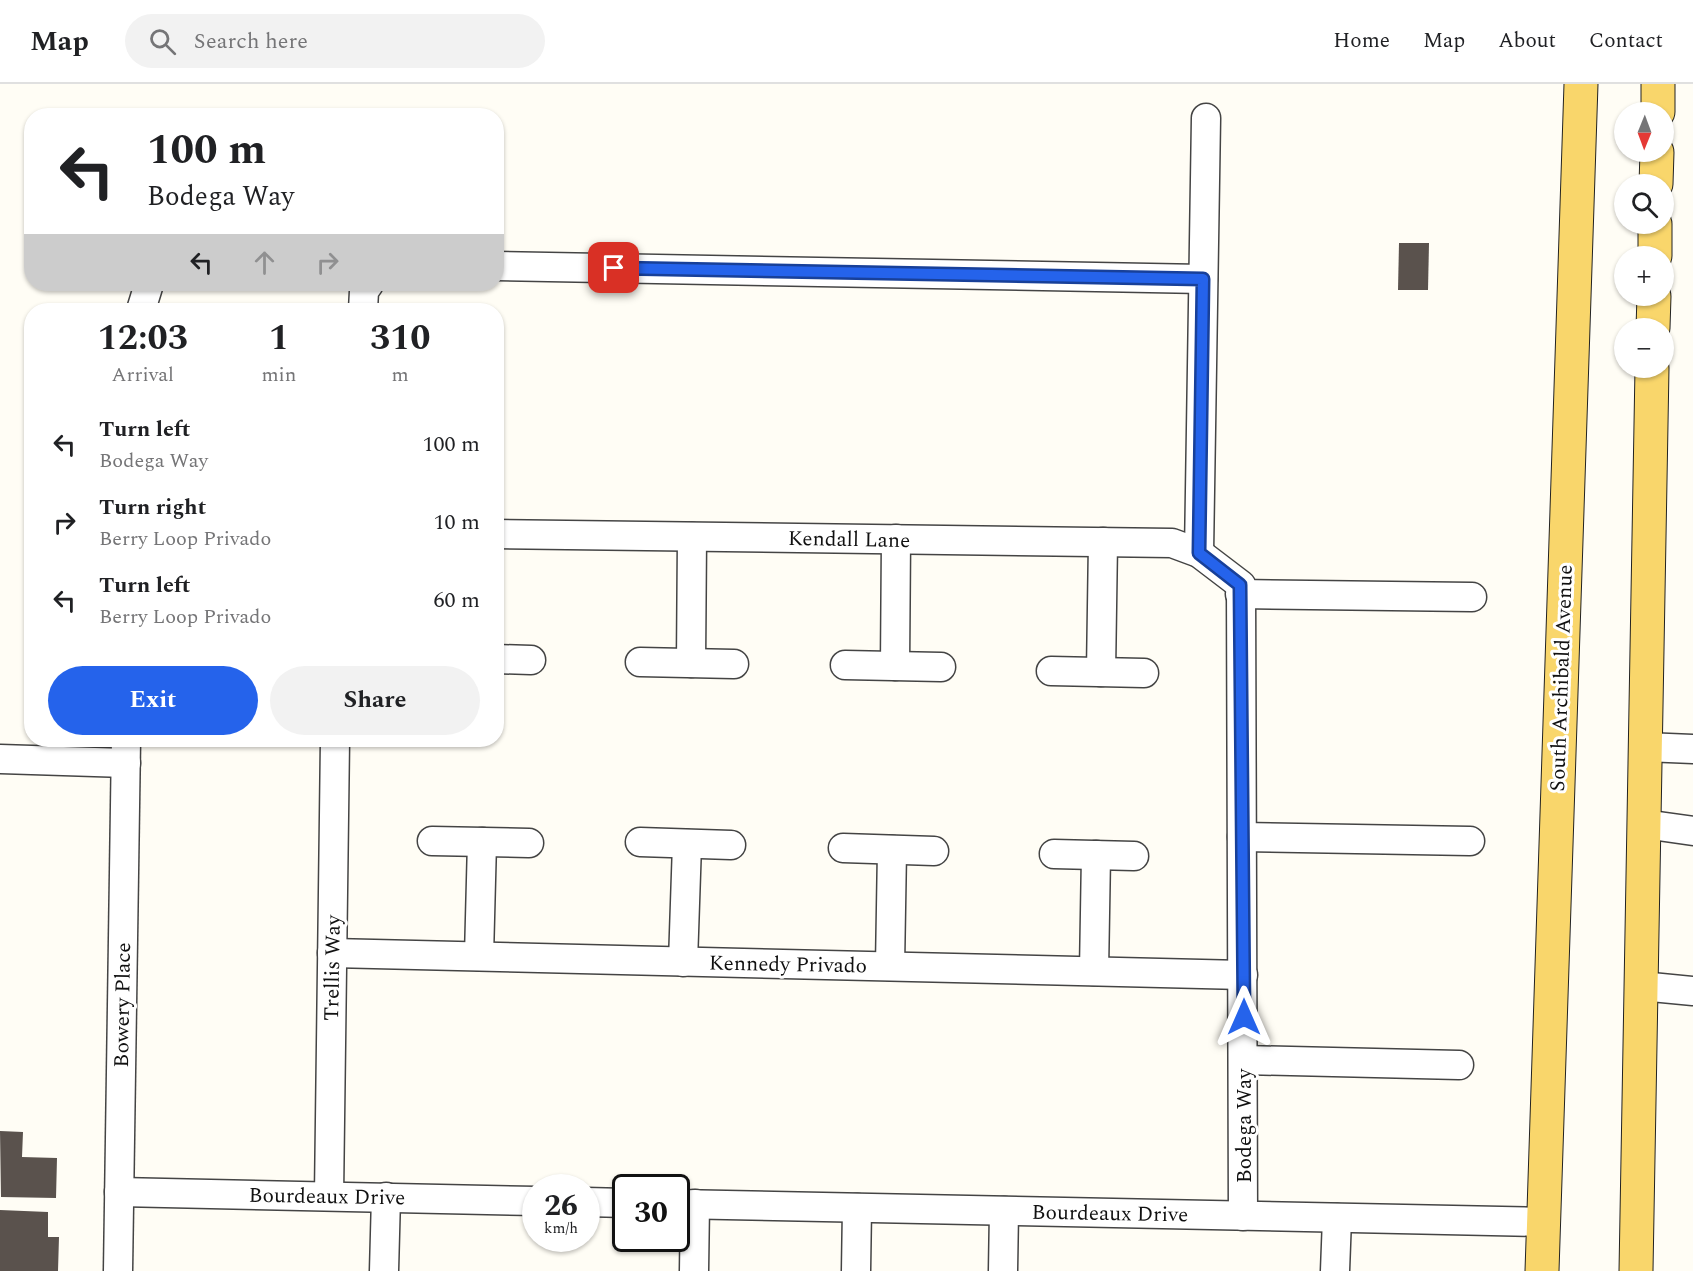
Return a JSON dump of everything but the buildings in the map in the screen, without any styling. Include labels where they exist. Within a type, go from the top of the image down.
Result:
[{"type":"main road","name":"South Archibald Avenue","points":[[1542,1271],[1581,84]]},
{"type":"main road","points":[[1658,84],[1658,102]]},
{"type":"main road","points":[[1636,1271],[1652,378]]},
{"type":"street","points":[[1206,118],[1199,553],[1240,585],[1240,594],[1472,597]]},
{"type":"street","points":[[504,266],[1203,279]]},
{"type":"street","name":"Kendall Lane","points":[[504,534],[1172,543],[1199,553]]},
{"type":"street","points":[[691,663],[692,537]]},
{"type":"street","points":[[895,666],[896,539]]},
{"type":"street","points":[[1101,672],[1103,542]]},
{"type":"street","name":"Bodega Way","points":[[1240,594],[1243,1216]]},
{"type":"street","points":[[504,658],[531,660]]},
{"type":"street","points":[[640,662],[734,664]]},
{"type":"street","points":[[845,666],[941,667]]},
{"type":"street","points":[[1051,670],[1144,673]]},
{"type":"street","name":"Trellis Way","points":[[329,1196],[335,747]]},
{"type":"street","points":[[1645,747],[1693,749]]},
{"type":"street","points":[[0,759],[126,751]]},
{"type":"street","name":"Bowery Place","points":[[118,1271],[126,751]]},
{"type":"street","points":[[1644,824],[1693,831]]},
{"type":"street","points":[[1242,837],[1470,842]]},
{"type":"street","points":[[432,841],[529,843]]},
{"type":"street","points":[[479,957],[482,842]]},
{"type":"street","points":[[640,842],[731,845]]},
{"type":"street","points":[[683,962],[687,844]]},
{"type":"street","points":[[843,848],[934,851]]},
{"type":"street","points":[[890,966],[892,850]]},
{"type":"street","points":[[1054,854],[1134,856]]},
{"type":"street","points":[[1094,971],[1096,855]]},
{"type":"street","name":"Kennedy Privado","points":[[332,953],[1243,975]]},
{"type":"street","points":[[1641,986],[1693,991]]},
{"type":"street","points":[[1244,1060],[1459,1065]]},
{"type":"street","name":"Bourdeaux Drive","points":[[119,1192],[522,1201]]},
{"type":"street","points":[[384,1271],[386,1197]]},
{"type":"street","name":"Bourdeaux Drive","points":[[690,1204],[1544,1222]]},
{"type":"street","points":[[856,1271],[857,1208]]},
{"type":"street","points":[[1003,1271],[1004,1211]]},
{"type":"street","points":[[1335,1271],[1337,1218]]},
{"type":"street","points":[[690,1238],[694,1271]]},
{"type":"route","points":[[614,268],[1203,279],[1199,553],[1240,585],[1244,1017]]}]
